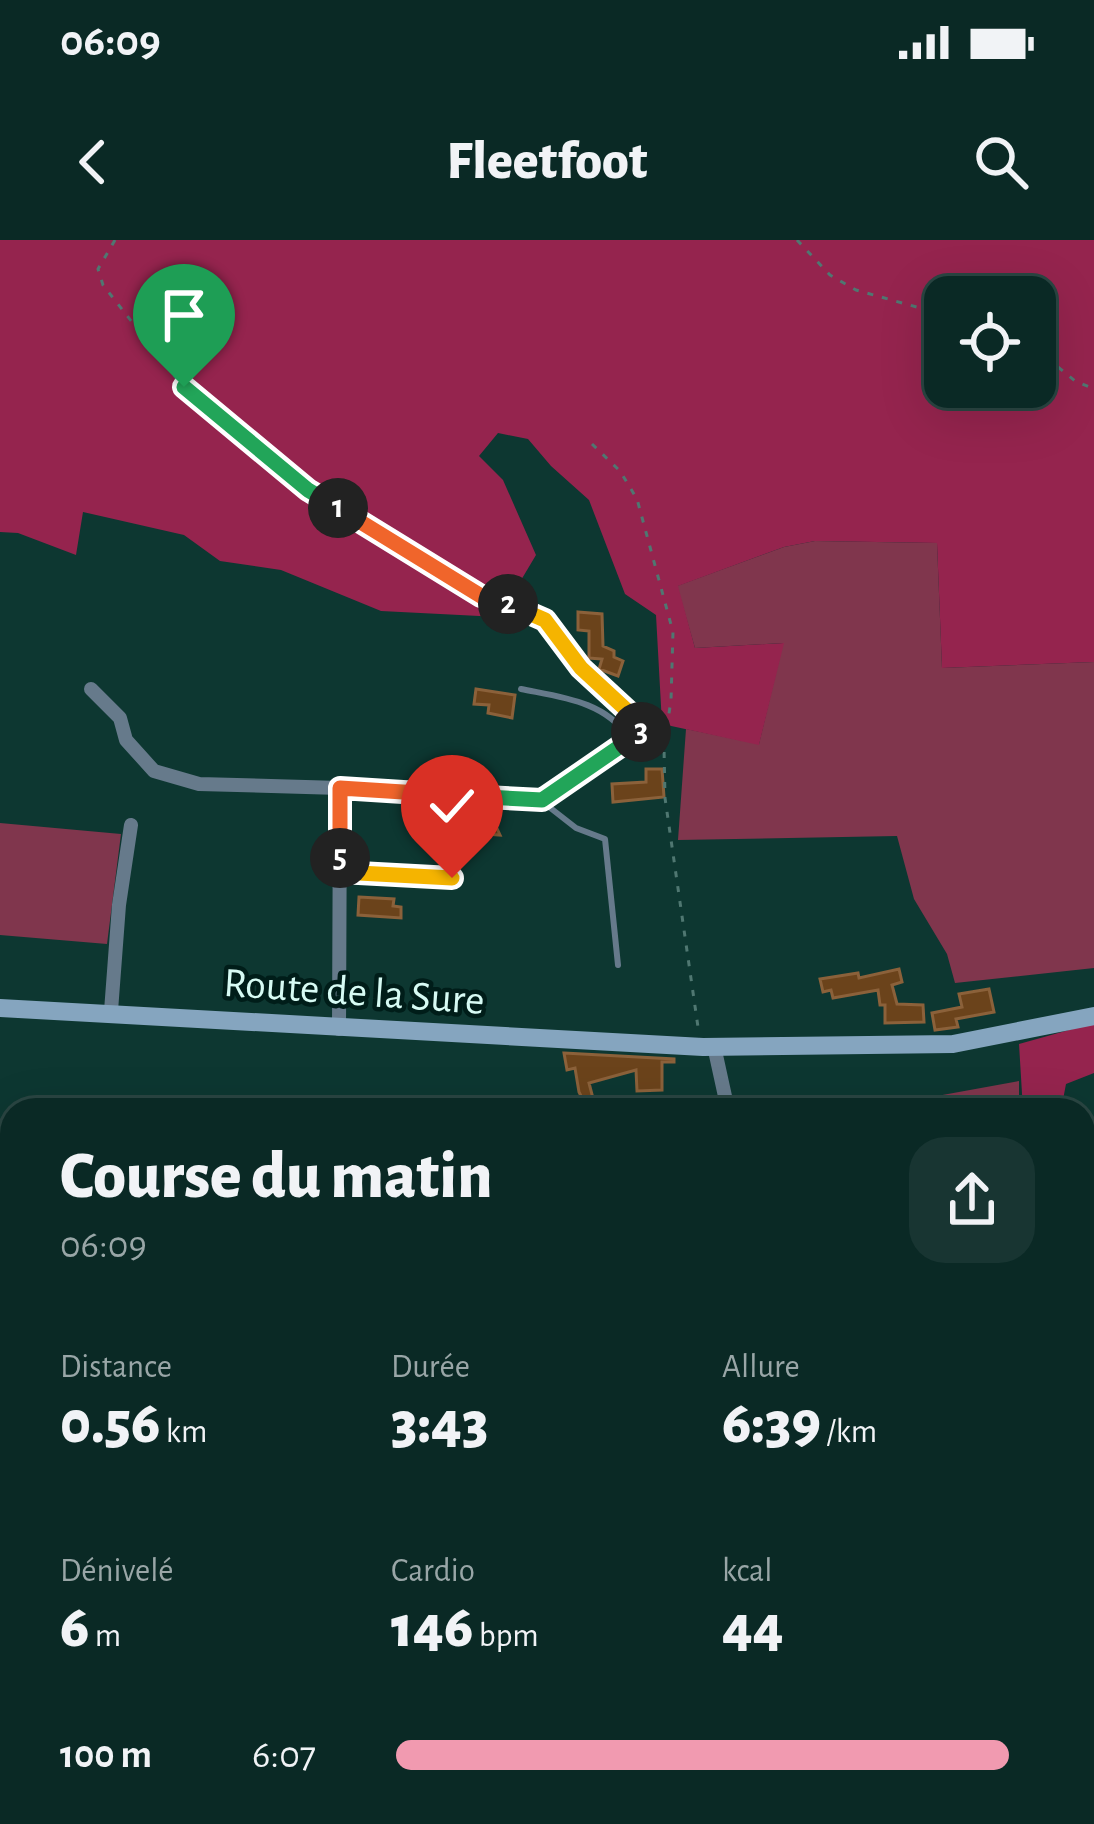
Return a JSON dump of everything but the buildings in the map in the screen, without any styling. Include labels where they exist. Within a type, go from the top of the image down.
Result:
[{"type":"main road","name":"Route de la Sure","points":[[0,1008],[708,1046],[953,1044],[1094,1016]]},
{"type":"street","points":[[91,689],[120,718],[126,740],[154,771],[199,784],[542,800],[646,728],[581,668],[554,628]]},
{"type":"street","points":[[339,1029],[340,788]]},
{"type":"street","points":[[110,1011],[131,825]]},
{"type":"street","points":[[708,1046],[724,1098]]},
{"type":"lane","points":[[520,689],[581,701],[620,724],[629,740]]},
{"type":"lane","points":[[542,800],[576,828],[605,839],[618,965]]},
{"type":"lane","points":[[340,872],[452,878]]},
{"type":"path","points":[[115,240],[98,268],[103,285],[184,387],[308,490],[481,596],[545,620],[554,628]]},
{"type":"path","points":[[797,240],[830,275],[856,290],[924,309]]},
{"type":"path","points":[[1056,365],[1094,389]]},
{"type":"path","points":[[592,444],[620,471],[637,499],[673,632],[665,798],[695,1022],[708,1046]]},
{"type":"shaded area","points":[[0,240],[1094,240],[1094,662],[942,668],[937,543],[815,541],[784,547],[678,586],[695,648],[784,643],[759,745],[662,724],[656,615],[625,594],[589,500],[528,439],[498,433],[479,456],[503,480],[536,555],[499,617],[381,611],[281,570],[220,561],[184,535],[83,512],[76,555],[18,533],[0,532]]},
{"type":"shaded area","points":[[815,541],[937,543],[942,668],[1094,662],[1094,968],[955,983],[947,954],[914,899],[897,836],[678,840],[686,729],[759,744],[783,643],[695,648],[677,586],[784,547]]},
{"type":"shaded area","points":[[0,823],[121,834],[107,944],[0,935]]},
{"type":"shaded area","points":[[1094,1023],[1094,1073],[1066,1084],[1063,1098],[1022,1098],[1019,1044]]},
{"type":"shaded area","points":[[1019,1081],[1019,1098],[926,1098]]},
{"type":"route","points":[[184,387],[308,490],[481,596],[545,620],[581,668],[646,728],[542,800],[340,788],[340,872],[452,878]]}]
